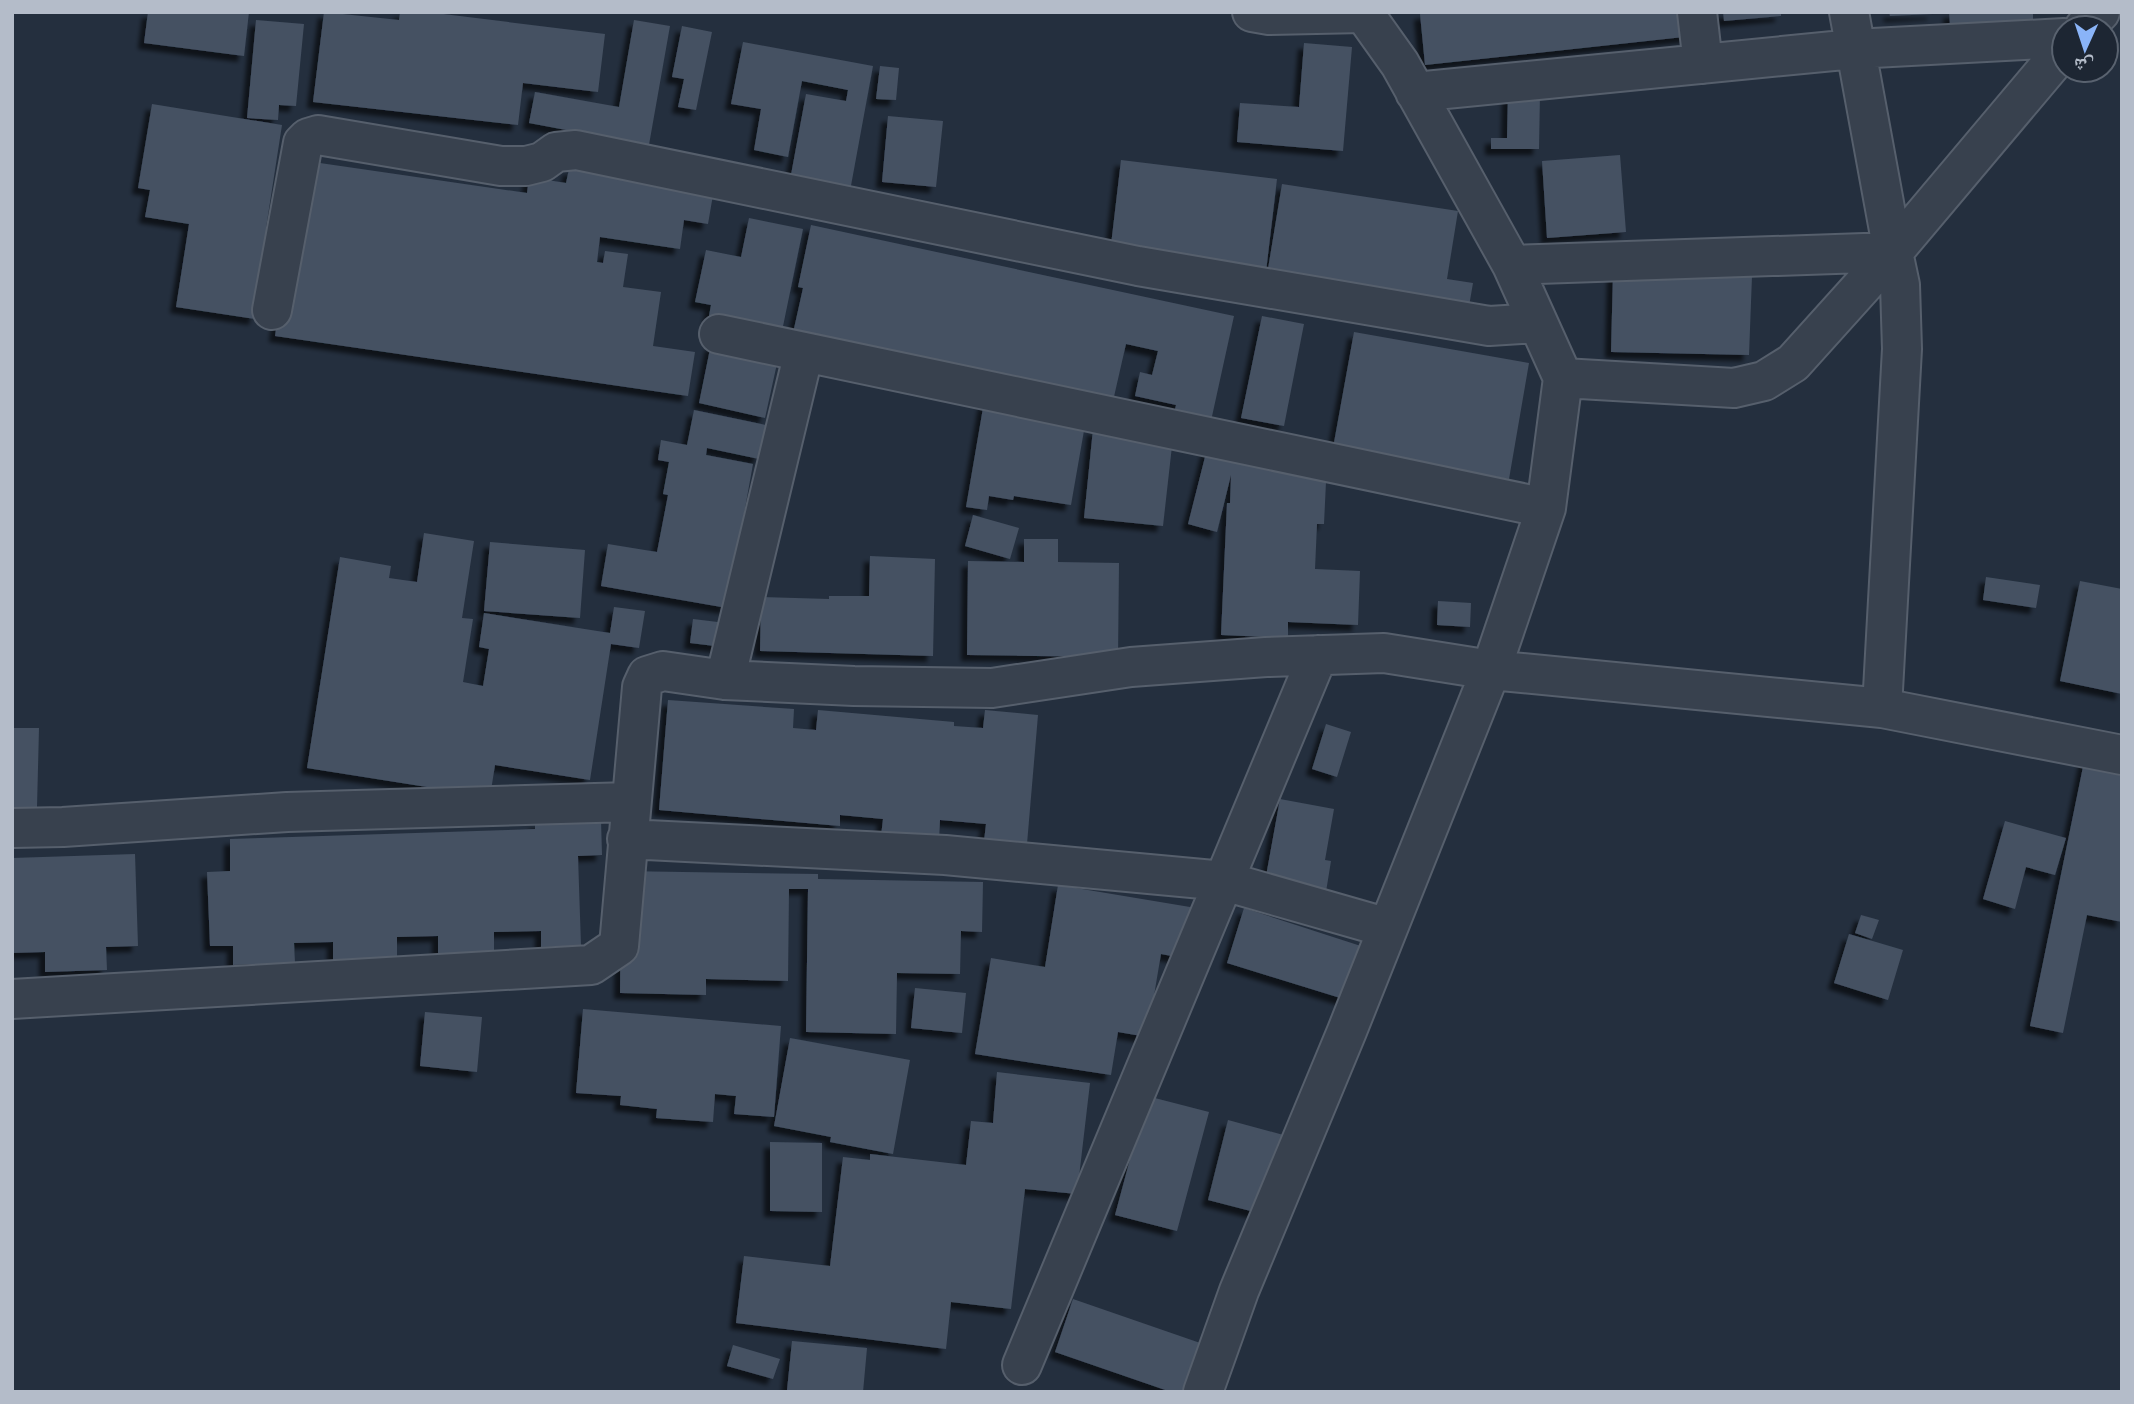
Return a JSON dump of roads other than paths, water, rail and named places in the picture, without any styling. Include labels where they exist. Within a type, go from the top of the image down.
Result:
[{"type":"street","points":[[1203,1392],[1239,1291],[1491,670],[1546,508],[1563,379],[1512,265],[1401,64],[1363,13],[1269,15],[1252,12]]},
{"type":"street","points":[[1697,12],[1703,64]]},
{"type":"street","points":[[1415,92],[1703,64],[1852,31],[2050,38]]},
{"type":"street","points":[[1852,31],[1900,285],[1902,349],[1882,708]]},
{"type":"street","points":[[1563,379],[1734,388],[1764,381],[1793,363],[1893,252],[2050,66]]},
{"type":"street","points":[[272,310],[303,144],[308,138],[318,135],[501,166],[526,166],[542,162],[556,152],[576,149],[1138,266],[1489,326],[1538,323]]},
{"type":"street","points":[[1512,265],[1893,252]]},
{"type":"street","points":[[719,334],[1546,508]]},
{"type":"street","points":[[725,680],[804,352]]},
{"type":"street","points":[[12,999],[591,965],[619,946],[642,687],[647,676],[663,671],[725,680],[854,686],[992,688],[1131,667],[1266,657],[1384,653],[1491,670],[1882,708],[2122,755]]},
{"type":"street","points":[[1022,1365],[1318,655]]},
{"type":"street","points":[[12,828],[287,812],[630,802]]},
{"type":"street","points":[[627,839],[945,855],[1224,881],[1388,928]]}]
